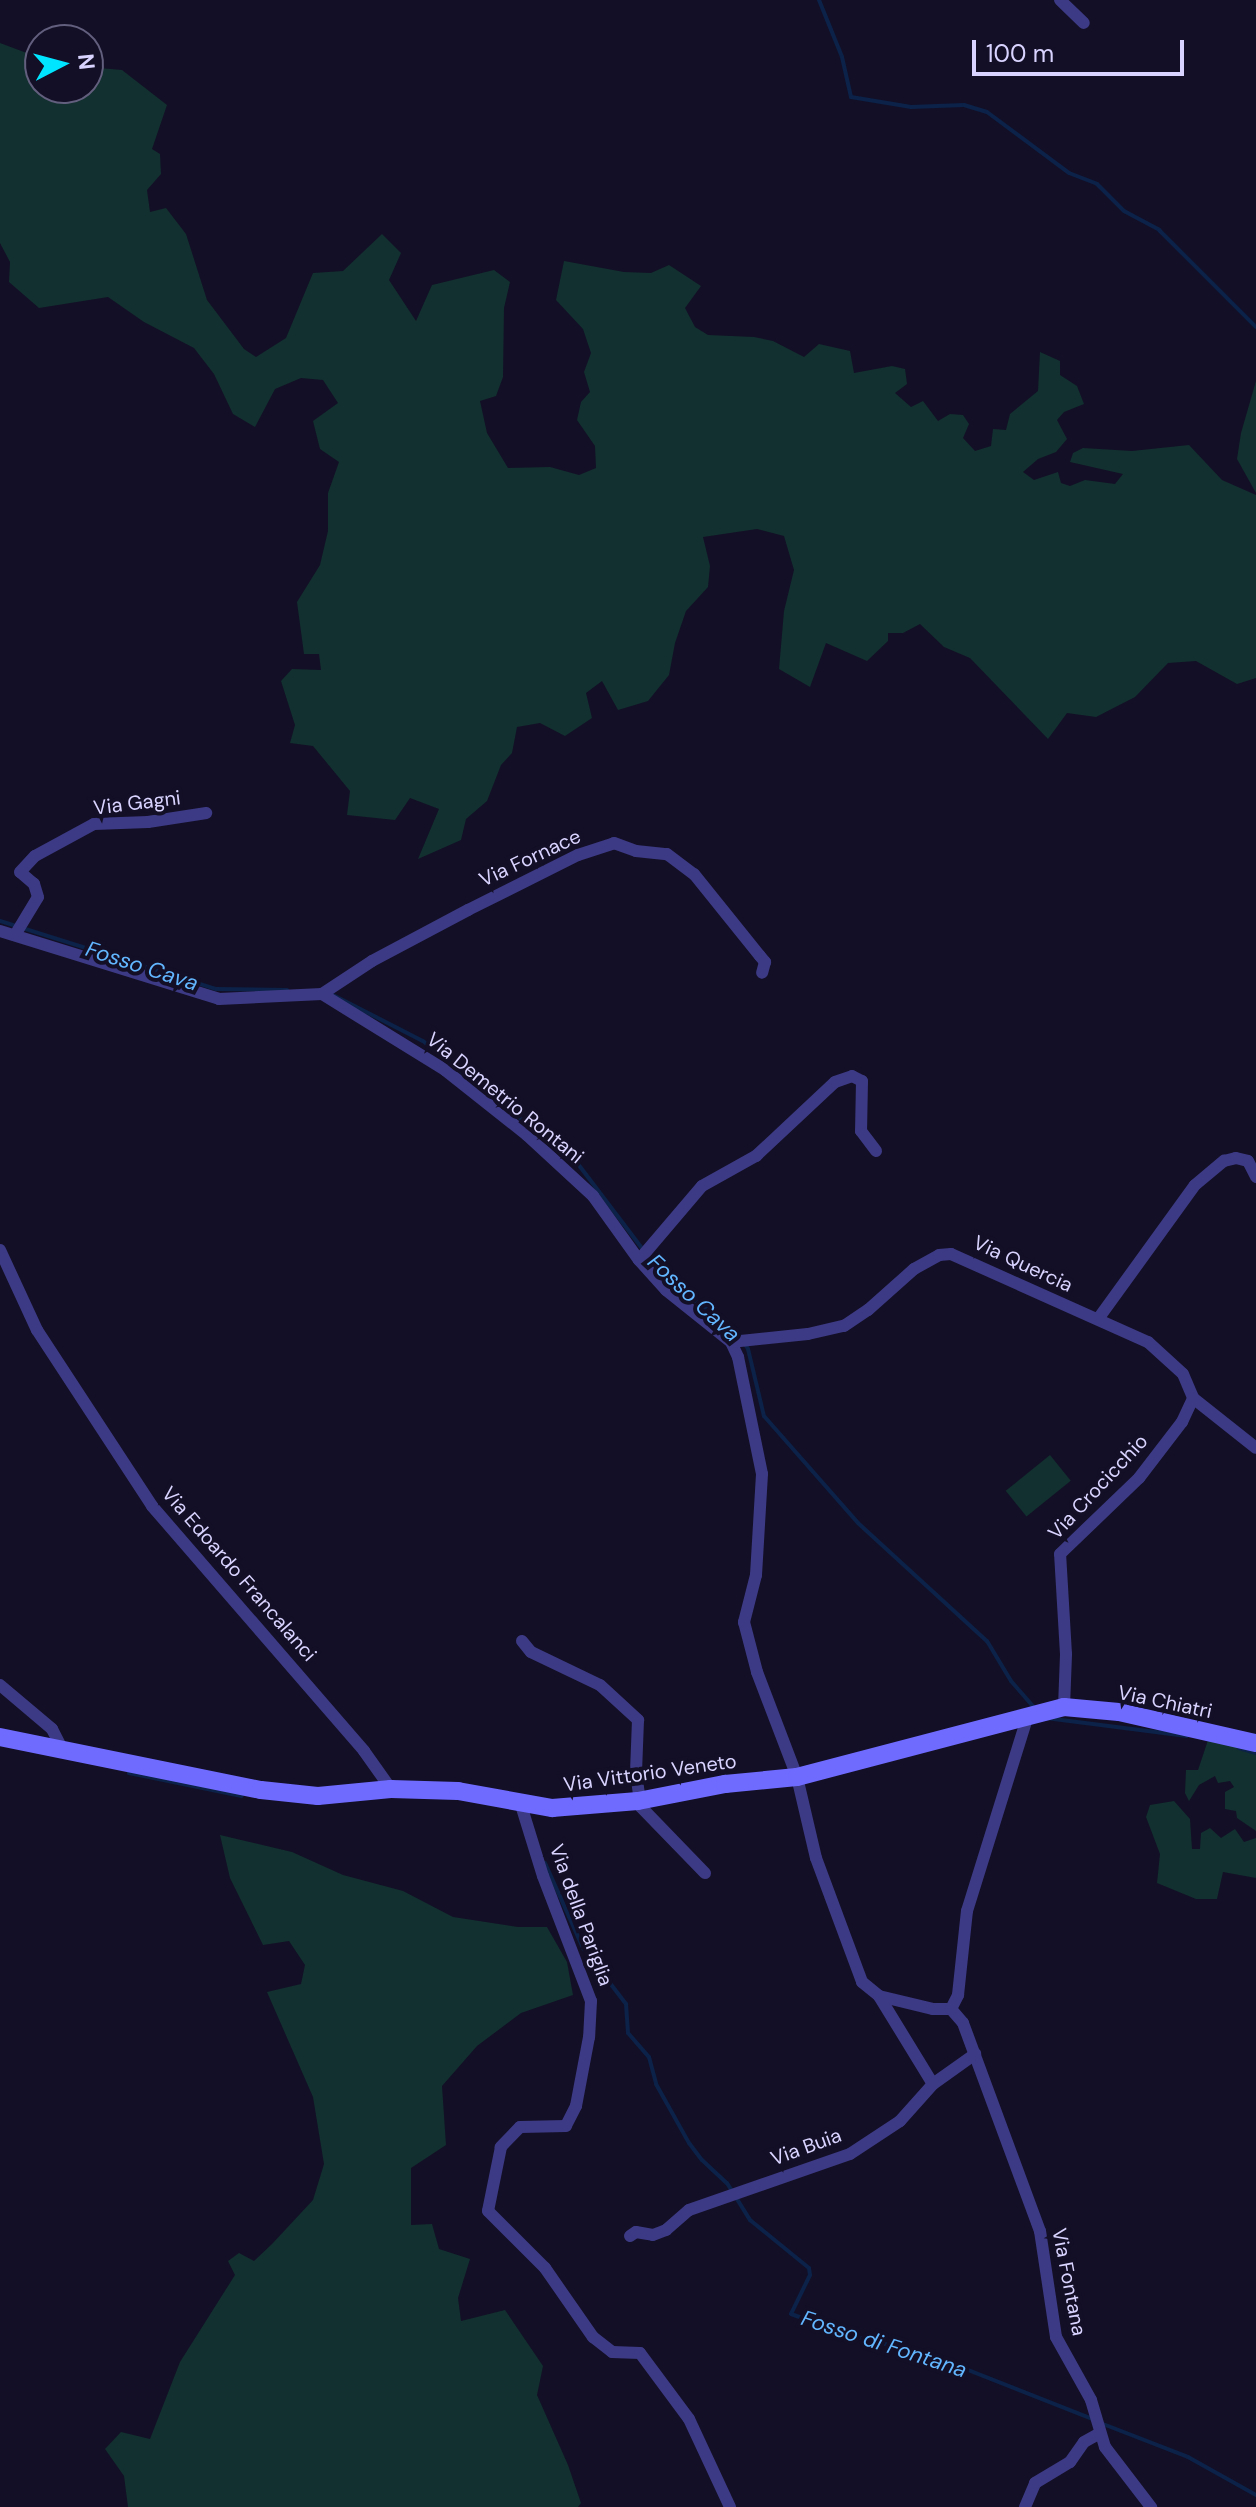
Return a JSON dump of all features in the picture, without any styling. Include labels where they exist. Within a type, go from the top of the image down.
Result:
[{"type":"street","points":[[1060,0],[1084,23]]},
{"type":"street","name":"Via Gagni","points":[[18,927],[38,897],[34,884],[20,872],[35,856],[94,824],[148,822],[206,813]]},
{"type":"street","name":"Via Fornace","points":[[325,992],[372,961],[468,910],[578,855],[614,843],[636,851],[667,854],[694,874],[765,962],[762,973]]},
{"type":"street","points":[[0,931],[18,927],[219,999],[325,992]]},
{"type":"street","name":"Via Demetrio Rontani","points":[[325,992],[445,1070],[527,1135],[593,1196],[666,1290],[734,1342]]},
{"type":"street","points":[[640,1259],[702,1186],[756,1156],[835,1082],[852,1076],[862,1081],[861,1131],[876,1151]]},
{"type":"street","points":[[1098,1319],[1195,1185],[1224,1161],[1236,1158],[1248,1161],[1256,1177]]},
{"type":"street","name":"Via Edoardo Francalanci","points":[[0,1250],[37,1330],[152,1506],[364,1751],[391,1789]]},
{"type":"street","name":"Via Quercia","points":[[734,1342],[751,1342],[844,1326],[868,1310],[914,1269],[939,1255],[951,1254],[1032,1293],[1148,1342],[1183,1374],[1193,1398]]},
{"type":"street","points":[[734,1342],[762,1474],[756,1575],[744,1622],[757,1672],[797,1777],[816,1858],[862,1982],[879,1996],[933,2084]]},
{"type":"street","points":[[1193,1398],[1256,1448]]},
{"type":"street","name":"Via Crocicchio","points":[[951,2009],[958,1995],[967,1911],[1066,1654],[1060,1554],[1139,1478],[1182,1422],[1193,1398]]},
{"type":"street","points":[[522,1641],[531,1652],[600,1685],[638,1720],[638,1801],[660,1830],[705,1873]]},
{"type":"street","points":[[0,1685],[52,1729],[63,1751]]},
{"type":"street","name":"Via Chiatri","points":[[1043,1713],[1119,1712],[1256,1743]]},
{"type":"street","name":"Via Vittorio Veneto","points":[[0,1737],[261,1790],[318,1796],[391,1789],[458,1791],[521,1805],[580,1808],[638,1801],[725,1784],[797,1777],[1043,1713]]},
{"type":"street","name":"Via della Pariglia","points":[[521,1805],[543,1876],[591,2001],[589,2037],[576,2106],[566,2126],[520,2127],[501,2147],[488,2211],[545,2268],[593,2337],[612,2352],[640,2353],[689,2419],[730,2507]]},
{"type":"street","points":[[879,1996],[951,2009]]},
{"type":"street","name":"Via Fontana","points":[[951,2009],[963,2023],[1040,2231],[1056,2337],[1091,2400],[1105,2447],[1151,2507]]},
{"type":"street","name":"Via Buia","points":[[630,2236],[636,2232],[653,2235],[666,2230],[689,2210],[850,2154],[900,2121],[933,2084],[975,2054]]},
{"type":"street","points":[[1025,2507],[1035,2483],[1070,2462],[1084,2442],[1099,2431]]},
{"type":"green space","points":[[0,43],[24,52],[24,104],[104,104],[104,68],[122,70],[167,105],[152,149],[160,154],[161,174],[147,190],[150,212],[166,208],[186,234],[207,300],[244,349],[256,357],[286,338],[313,273],[343,271],[382,234],[401,253],[389,280],[416,321],[432,285],[494,270],[510,282],[504,308],[503,377],[496,396],[480,401],[487,433],[508,468],[550,467],[579,475],[596,468],[595,446],[577,420],[581,402],[590,392],[584,372],[591,353],[583,329],[556,300],[564,261],[624,272],[651,273],[669,265],[701,286],[685,308],[695,327],[708,335],[773,341],[804,357],[819,344],[850,351],[854,373],[892,366],[905,369],[907,384],[895,393],[911,407],[923,401],[938,421],[950,414],[963,415],[969,424],[963,438],[975,451],[991,446],[993,429],[1006,430],[1010,414],[1038,391],[1040,352],[1060,361],[1060,375],[1077,386],[1084,404],[1064,412],[1057,420],[1067,439],[1056,452],[1038,459],[1023,472],[1034,480],[1058,472],[1061,483],[1070,486],[1085,480],[1115,484],[1123,474],[1070,462],[1073,453],[1083,448],[1132,451],[1189,445],[1222,480],[1256,495],[1256,678],[1237,684],[1196,661],[1168,663],[1135,697],[1096,717],[1067,713],[1048,739],[970,658],[944,647],[920,624],[903,633],[888,633],[888,641],[867,661],[826,643],[810,687],[779,669],[784,611],[794,570],[784,536],[757,529],[703,537],[710,566],[708,587],[686,611],[675,643],[669,675],[648,701],[618,710],[602,681],[586,693],[592,718],[565,736],[540,723],[517,727],[512,753],[501,765],[487,801],[466,819],[461,840],[418,859],[439,809],[410,798],[395,820],[347,815],[350,791],[313,746],[290,743],[295,725],[281,681],[292,669],[321,670],[319,654],[304,654],[297,602],[320,565],[328,531],[328,493],[339,462],[320,449],[313,421],[338,403],[323,380],[301,378],[275,389],[255,427],[233,414],[214,374],[194,348],[144,322],[108,297],[39,308],[9,282],[10,262],[0,243]]},
{"type":"green space","points":[[1256,381],[1256,493],[1237,459]]},
{"type":"green space","points":[[1050,1455],[1071,1481],[1026,1517],[1006,1491]]},
{"type":"green space","points":[[1208,1740],[1256,1752],[1256,1831],[1237,1818],[1236,1811],[1225,1809],[1225,1792],[1234,1787],[1230,1781],[1218,1783],[1215,1776],[1199,1785],[1189,1801],[1185,1793],[1186,1770],[1198,1770]]},
{"type":"green space","points":[[1174,1801],[1190,1819],[1192,1849],[1200,1849],[1201,1833],[1210,1828],[1221,1838],[1235,1829],[1244,1842],[1256,1838],[1256,1878],[1223,1872],[1217,1899],[1196,1899],[1157,1883],[1160,1854],[1146,1817],[1150,1805]]},
{"type":"green space","points":[[220,1835],[292,1852],[343,1875],[403,1891],[453,1917],[518,1927],[547,1927],[567,1962],[573,1995],[521,2013],[477,2046],[442,2086],[446,2145],[411,2168],[411,2225],[432,2224],[439,2249],[470,2259],[458,2298],[461,2321],[505,2310],[543,2366],[537,2395],[568,2465],[581,2503],[578,2507],[128,2507],[124,2476],[105,2449],[121,2432],[150,2439],[180,2362],[235,2275],[228,2261],[239,2253],[254,2261],[272,2244],[313,2200],[324,2164],[313,2097],[267,1992],[301,1984],[305,1965],[289,1941],[263,1945],[230,1878]]},
{"type":"waterway","points":[[819,0],[842,57],[851,97],[911,107],[964,105],[987,112],[1069,173],[1097,184],[1124,211],[1159,230],[1256,327]]},
{"type":"waterway","name":"Fosso Cava","points":[[0,921],[216,989],[287,990]]},
{"type":"waterway","name":"Fosso Cava","points":[[331,994],[423,1041],[578,1164],[660,1272],[680,1291],[726,1321],[741,1337],[748,1349],[764,1416],[858,1523],[987,1641],[1011,1681],[1034,1707]]},
{"type":"waterway","name":"Fosso Cava","points":[[1046,1718],[1187,1736]]},
{"type":"waterway","name":"Fosso Cava","points":[[1239,1748],[1256,1753]]},
{"type":"waterway","name":"Fosso di Fontana","points":[[129,1773],[242,1796]]},
{"type":"waterway","name":"Fosso di Fontana","points":[[545,1863],[583,1948],[626,2004],[628,2033],[649,2057],[656,2084],[689,2143],[727,2183],[750,2220],[809,2268],[810,2275],[791,2314],[853,2336],[930,2355],[1095,2420]]},
{"type":"waterway","name":"Fosso di Fontana","points":[[1103,2424],[1188,2457],[1256,2495]]}]
